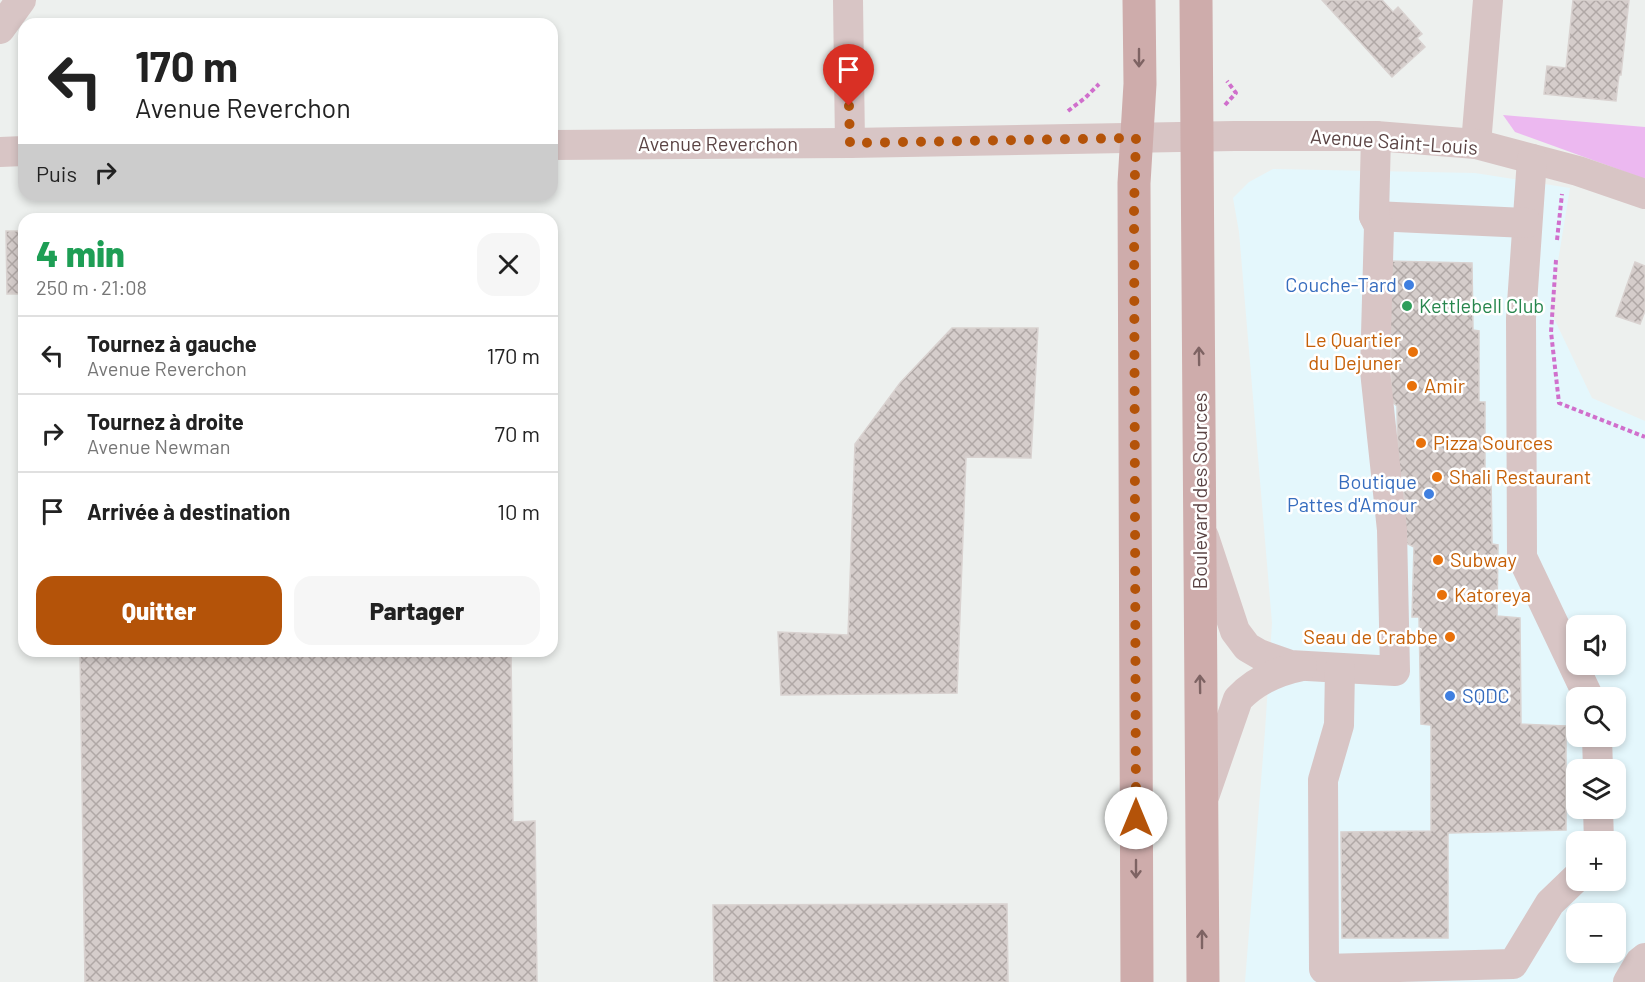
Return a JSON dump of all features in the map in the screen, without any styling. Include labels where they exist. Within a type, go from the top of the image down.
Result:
[{"type":"main road","points":[[1137,982],[1134,207],[1140,84],[1139,0]]},
{"type":"main road","name":"Boulevard des Sources","points":[[1196,0],[1203,982]]},
{"type":"street","points":[[0,29],[21,0]]},
{"type":"street","points":[[848,0],[850,143]]},
{"type":"street","points":[[1476,144],[1488,0]]},
{"type":"street","points":[[1201,526],[1235,631],[1240,639],[1259,654],[1275,661],[1302,666],[1395,671],[1392,530],[1375,371],[1378,226],[1374,216],[1376,136]]},
{"type":"street","name":"Avenue Saint-Louis","points":[[1136,138],[1376,136],[1476,144],[1578,171],[1645,194]]},
{"type":"street","name":"Avenue Reverchon","points":[[558,145],[1136,138]]},
{"type":"street","points":[[0,152],[18,152]]},
{"type":"street","points":[[1532,159],[1521,318],[1522,557],[1584,687]]},
{"type":"street","points":[[1374,216],[1527,223]]},
{"type":"street","points":[[1201,807],[1238,699],[1267,677],[1302,666]]},
{"type":"street","points":[[1340,668],[1339,725],[1323,780],[1324,969],[1513,964],[1550,903],[1566,888]]},
{"type":"street","points":[[1628,982],[1645,958]]},
{"type":"path","points":[[1557,240],[1563,185]]},
{"type":"path","points":[[1556,252],[1551,332],[1559,403],[1645,437]]},
{"type":"shaded area","points":[[1503,115],[1645,127],[1645,179],[1515,132]]},
{"type":"shaded area","points":[[1273,169],[1475,173],[1570,188],[1550,310],[1592,398],[1645,421],[1645,942],[1618,982],[1245,982],[1272,623],[1239,232],[1233,198],[1249,182]]},
{"type":"building","points":[[1322,0],[1382,0],[1393,12],[1398,7],[1422,34],[1417,38],[1425,47],[1392,77]]},
{"type":"building","points":[[1573,0],[1629,0],[1616,101],[1544,94],[1547,66],[1566,68]]},
{"type":"building","points":[[6,231],[18,231],[18,294],[7,294]]},
{"type":"building","points":[[1386,261],[1472,263],[1473,330],[1479,331],[1479,402],[1485,402],[1485,474],[1491,474],[1492,544],[1498,545],[1497,616],[1520,618],[1521,724],[1566,726],[1566,830],[1448,833],[1448,938],[1342,938],[1341,832],[1431,831],[1431,725],[1421,724],[1419,617],[1412,617],[1414,547],[1406,543],[1403,477],[1398,472],[1397,406],[1391,401],[1391,336],[1386,330]]},
{"type":"building","points":[[1635,262],[1645,266],[1645,311],[1640,324],[1616,316]]},
{"type":"building","points":[[952,328],[1038,328],[1031,458],[966,457],[957,693],[781,695],[778,632],[848,635],[855,444],[900,383]]},
{"type":"building","points":[[80,657],[511,657],[513,822],[535,821],[537,982],[85,982]]},
{"type":"building","points":[[1007,904],[1008,982],[714,982],[713,905]]},
{"type":"place","name":"Couche-Tard","points":[[1409,285]]},
{"type":"place","name":"Kettlebell Club","points":[[1407,306]]},
{"type":"place","name":"Le Quartier du Dejuner","points":[[1413,352]]},
{"type":"place","name":"Amir","points":[[1412,386]]},
{"type":"place","name":"Pizza Sources","points":[[1421,443]]},
{"type":"place","name":"Shali Restaurant","points":[[1437,477]]},
{"type":"place","name":"Boutique Pattes d'Amour","points":[[1429,494]]},
{"type":"place","name":"Subway","points":[[1438,560]]},
{"type":"place","name":"Katoreya","points":[[1442,595]]},
{"type":"place","name":"Seau de Crabbe","points":[[1450,637]]},
{"type":"place","name":"SQDC","points":[[1450,696]]},
{"type":"route","points":[[849,106],[850,143],[1136,138],[1134,207],[1136,818]]}]
